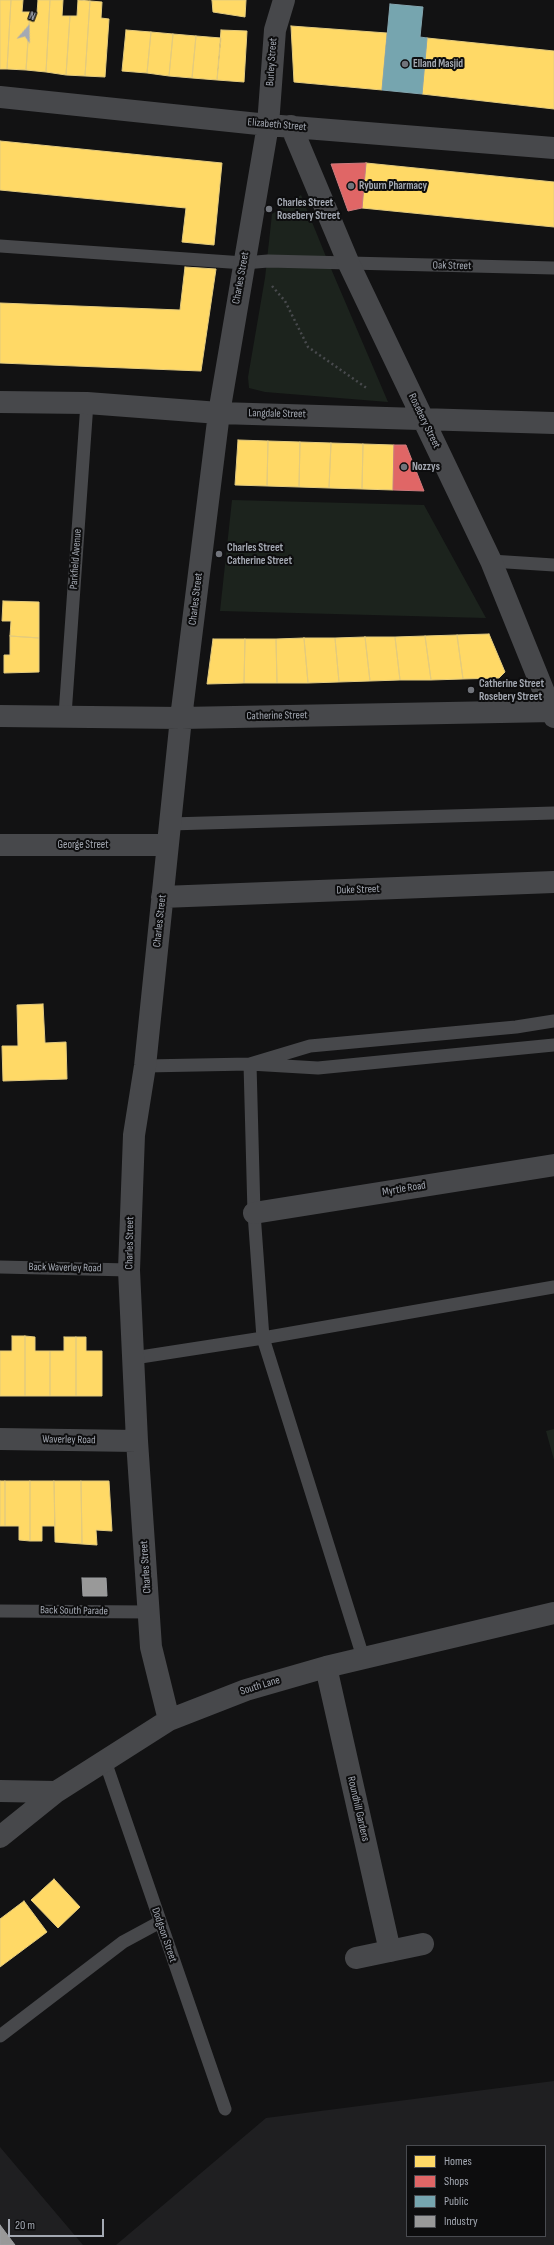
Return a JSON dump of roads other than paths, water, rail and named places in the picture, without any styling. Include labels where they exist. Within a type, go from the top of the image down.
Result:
[{"type":"street","name":"Burley Street","points":[[268,125],[275,30],[284,0]]},
{"type":"street","name":"Elizabeth Street","points":[[0,97],[268,125],[554,148]]},
{"type":"street","name":"Charles Street","points":[[169,1720],[151,1646],[137,1441],[129,1270],[134,1135],[145,1066],[181,718],[219,413],[268,125]]},
{"type":"street","name":"Rosebery Street","points":[[291,126],[349,264],[491,561],[553,713]]},
{"type":"street","name":"Langdale Street","points":[[0,402],[87,403],[219,413],[554,423]]},
{"type":"street","name":"Catherine Street","points":[[0,716],[65,715],[181,718],[553,713]]},
{"type":"street","name":"George Street","points":[[0,845],[167,845]]},
{"type":"street","name":"Duke Street","points":[[162,897],[554,882]]},
{"type":"street","name":"Myrtle Road","points":[[254,1213],[554,1165]]},
{"type":"street","name":"Waverley Road","points":[[0,1440],[137,1441]]},
{"type":"street","name":"South Lane","points":[[0,1837],[56,1792],[169,1720],[246,1690],[326,1667],[363,1657],[554,1613]]},
{"type":"street","name":"Roundhill Gardens","points":[[326,1667],[390,1951]]},
{"type":"street","points":[[0,1791],[56,1792]]},
{"type":"street","points":[[356,1958],[423,1944]]},
{"type":"lane","name":"Oak Street","points":[[0,246],[244,263],[268,261],[554,268]]},
{"type":"lane","name":"Parkfield Avenue","points":[[65,715],[87,403]]},
{"type":"lane","points":[[491,561],[554,565]]},
{"type":"lane","points":[[170,824],[554,813]]},
{"type":"lane","points":[[250,1064],[310,1046],[516,1027],[554,1021]]},
{"type":"lane","points":[[145,1066],[250,1064],[318,1068],[476,1054],[554,1045]]},
{"type":"lane","points":[[250,1064],[254,1213],[264,1338],[363,1657]]},
{"type":"lane","name":"Back Waverley Road","points":[[0,1267],[129,1270]]},
{"type":"lane","points":[[134,1358],[264,1338],[554,1287]]},
{"type":"lane","name":"Back South Parade","points":[[0,1611],[148,1612]]},
{"type":"lane","name":"Dodgson Street","points":[[105,1761],[225,2109]]},
{"type":"lane","points":[[0,2036],[123,1942],[160,1922]]},
{"type":"place","name":"Elland Masjid","points":[[405,64]]},
{"type":"place","name":"Ryburn Pharmacy","points":[[351,186]]},
{"type":"place","name":"Charles Street Rosebery Street","points":[[269,209]]},
{"type":"place","name":"Nozzys","points":[[404,467]]},
{"type":"place","name":"Charles Street Catherine Street","points":[[219,554]]},
{"type":"place","name":"Catherine Street Rosebery Street","points":[[471,690]]}]
